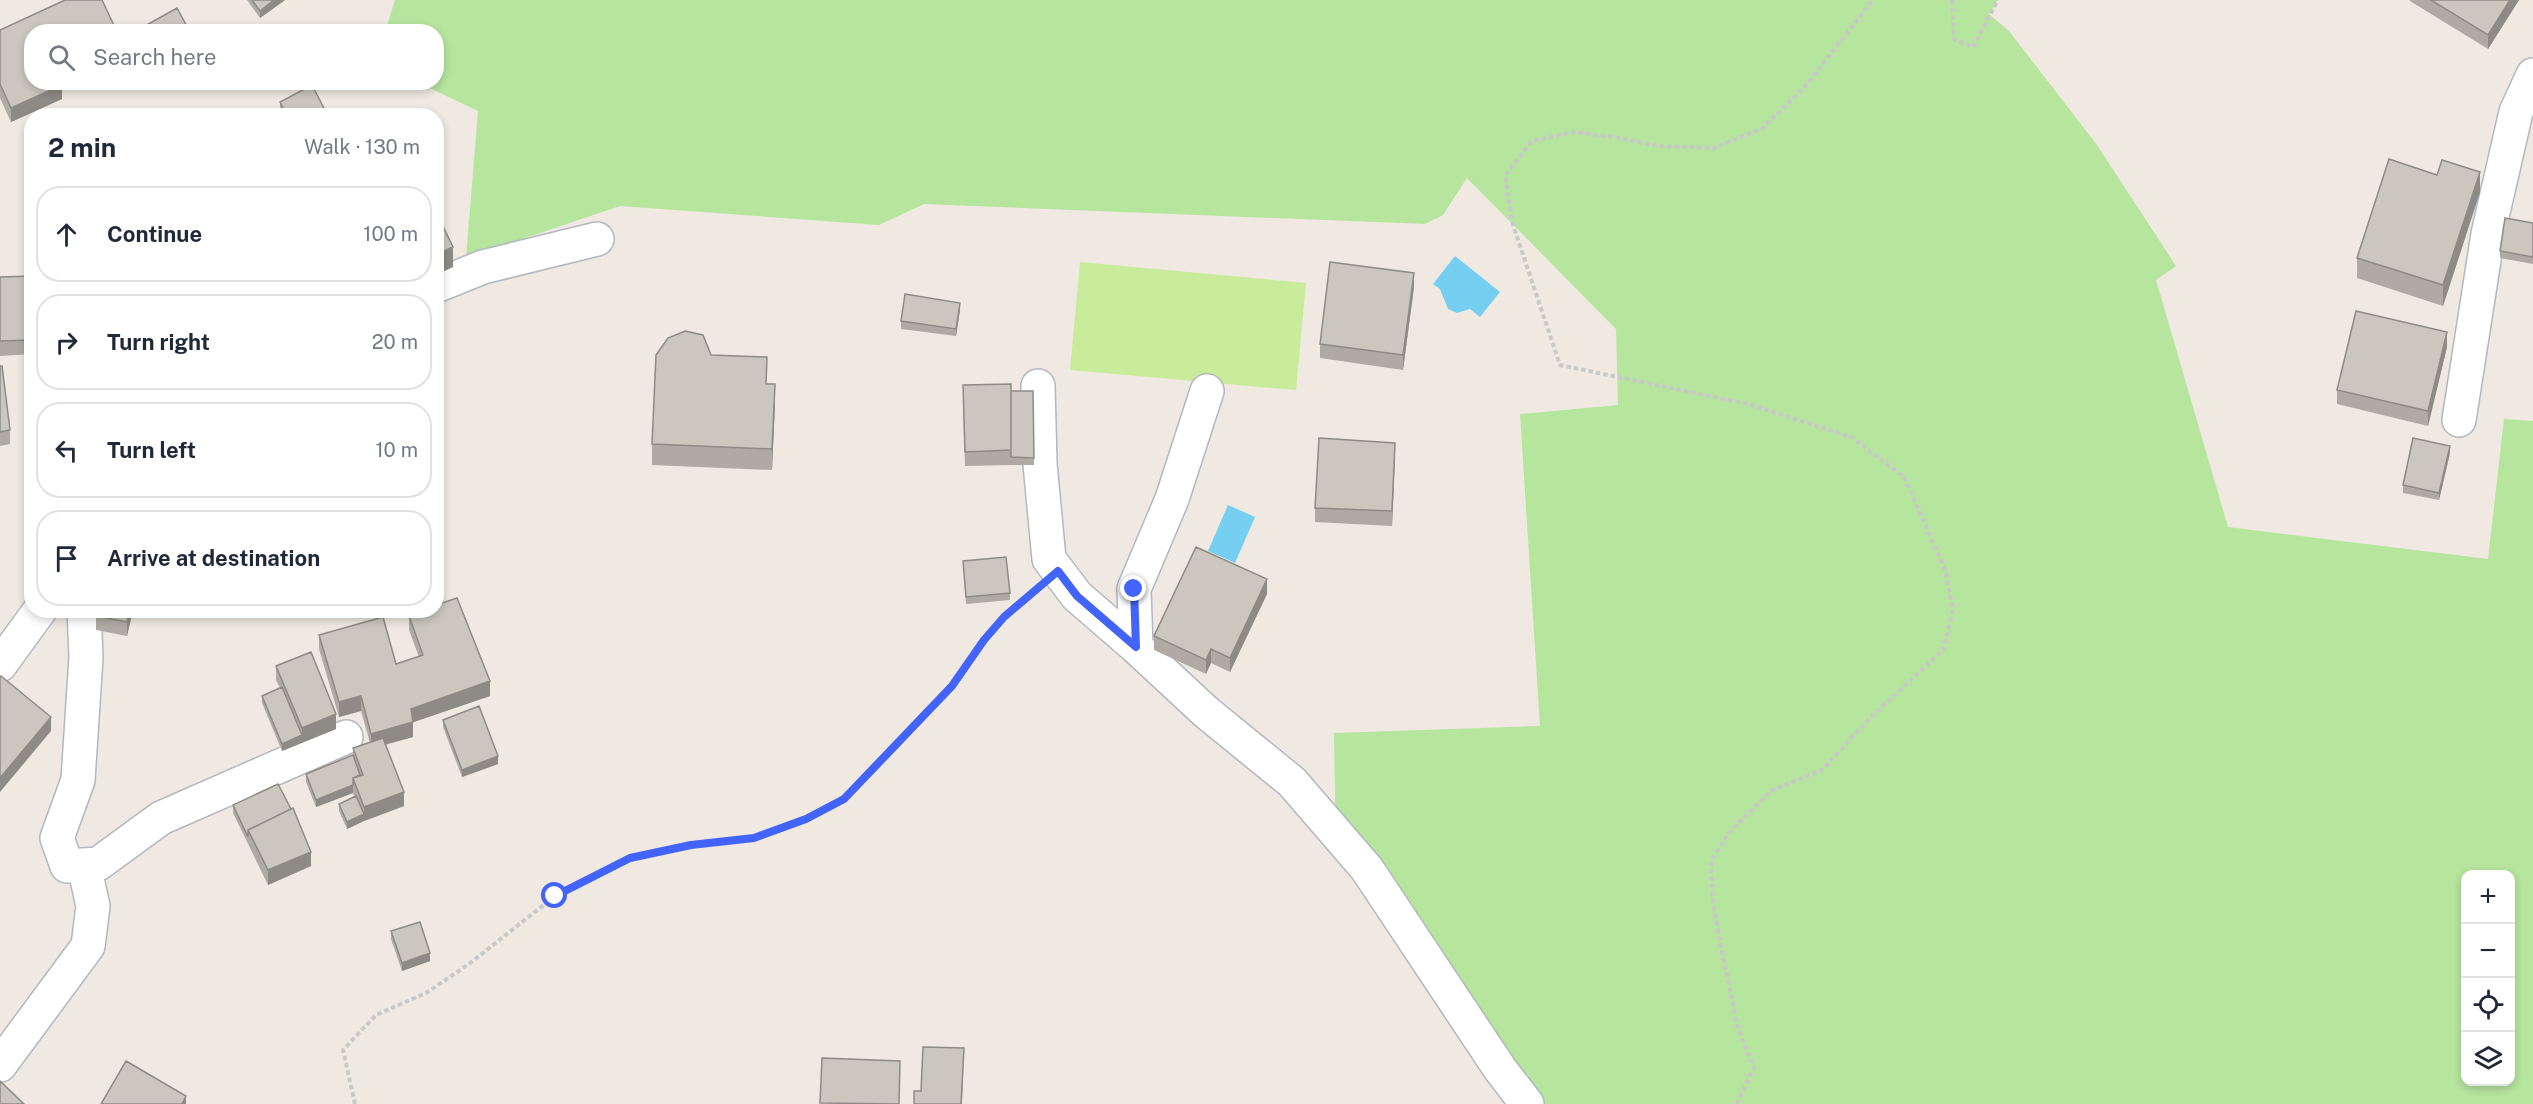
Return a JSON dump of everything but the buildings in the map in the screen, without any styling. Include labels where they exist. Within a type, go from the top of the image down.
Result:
[{"type":"street","points":[[2459,420],[2488,234],[2516,112],[2533,75]]},
{"type":"street","points":[[444,283],[483,267],[597,239]]},
{"type":"street","points":[[1038,386],[1040,464],[1049,559],[1077,596],[1206,712],[1292,782],[1367,869],[1500,1069],[1527,1104]]},
{"type":"street","points":[[1136,647],[1134,589],[1172,499],[1207,391]]},
{"type":"street","points":[[0,665],[34,618]]},
{"type":"street","points":[[84,618],[86,657],[78,780],[57,838],[67,866],[99,864],[161,818],[346,737]]},
{"type":"street","points":[[0,1065],[88,946],[93,906],[84,864]]},
{"type":"path","points":[[1737,1104],[1754,1067],[1738,1029],[1713,903],[1711,861],[1731,830],[1771,791],[1823,769],[1870,718],[1943,650],[1953,610],[1946,569],[1904,477],[1851,437],[1748,404],[1560,365],[1513,225],[1505,176],[1532,141],[1574,132],[1658,146],[1714,148],[1764,128],[1804,88],[1873,0]]},
{"type":"path","points":[[1952,0],[1954,39],[1973,47],[1998,0]]},
{"type":"path","points":[[355,1104],[343,1050],[376,1016],[426,993],[469,964],[555,896],[630,858],[691,845],[754,838],[806,819],[844,799],[952,686],[984,640],[1004,617],[1058,571]]},
{"type":"green space","points":[[395,0],[1998,0],[1989,14],[2009,31],[2097,145],[2176,266],[2156,280],[2228,527],[2488,559],[2504,419],[2533,421],[2533,1104],[1527,1104],[1336,853],[1334,733],[1540,726],[1520,414],[1618,405],[1616,329],[1467,178],[1443,215],[1425,224],[924,204],[879,225],[620,206],[466,258],[478,111],[434,90],[444,90],[444,24],[388,24]]},
{"type":"green space","points":[[1080,262],[1306,283],[1296,390],[1070,370]]},
{"type":"water","points":[[1455,256],[1500,292],[1480,317],[1470,309],[1457,313],[1448,309],[1440,289],[1433,284]]},
{"type":"water","points":[[1228,505],[1255,517],[1235,563],[1208,551]]},
{"type":"route","points":[[555,896],[630,858],[691,845],[754,838],[806,819],[844,799],[952,686],[984,640],[1004,617],[1058,571],[1077,596],[1136,647],[1134,589]]}]
